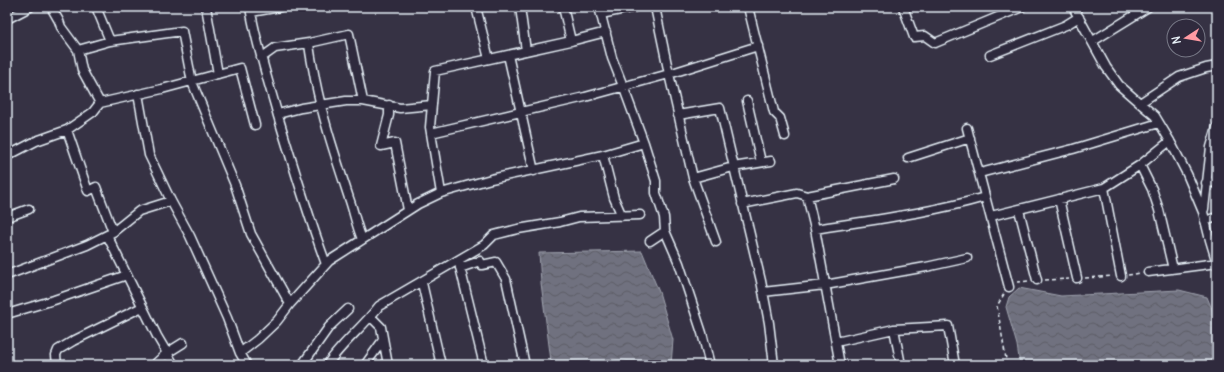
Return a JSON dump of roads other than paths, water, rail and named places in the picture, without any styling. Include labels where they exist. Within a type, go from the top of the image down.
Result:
[{"type":"street","points":[[7,19],[30,7]]},
{"type":"street","points":[[51,7],[59,21],[60,27],[78,50],[82,70],[100,103]]},
{"type":"street","points":[[96,7],[110,41]]},
{"type":"street","points":[[206,7],[218,74]]},
{"type":"street","points":[[280,7],[251,9],[261,58],[305,207],[326,264]]},
{"type":"street","points":[[476,7],[489,59]]},
{"type":"street","points":[[520,7],[526,51]]},
{"type":"street","points":[[563,7],[571,41]]},
{"type":"street","points":[[635,7],[600,11],[612,58],[644,143],[656,181],[656,193],[664,217],[665,231],[679,263],[702,333],[710,365]]},
{"type":"street","points":[[655,7],[693,178],[716,242]]},
{"type":"street","points":[[748,7],[774,112],[780,118],[785,136]]},
{"type":"street","points":[[903,7],[914,37],[926,36],[935,43],[1022,7]]},
{"type":"street","points":[[1073,7],[1106,67],[1119,85],[1155,116],[1170,141],[1188,174],[1203,212],[1217,263],[1148,272]]},
{"type":"street","points":[[1093,41],[1148,7]]},
{"type":"street","points":[[990,55],[1066,25],[1079,17]]},
{"type":"street","points":[[78,50],[110,41],[182,31],[192,82],[235,185],[251,234],[290,304]]},
{"type":"street","points":[[441,193],[430,127],[435,71],[606,32]]},
{"type":"street","points":[[261,58],[274,48],[309,43],[349,34],[363,101]]},
{"type":"street","points":[[309,43],[320,104],[328,134],[350,199],[356,227],[362,239]]},
{"type":"street","points":[[431,133],[585,97],[670,74],[758,46]]},
{"type":"street","points":[[508,55],[534,171]]},
{"type":"street","points":[[1140,103],[1179,77],[1217,66]]},
{"type":"street","points":[[7,156],[36,141],[67,130],[93,112],[100,103],[192,82],[240,68],[255,125]]},
{"type":"street","points":[[138,94],[149,155],[190,236],[247,365]]},
{"type":"street","points":[[278,114],[320,104],[346,101],[363,101],[400,108],[432,105]]},
{"type":"street","points":[[747,101],[761,162]]},
{"type":"street","points":[[389,105],[389,115],[381,146],[396,143],[408,210]]},
{"type":"street","points":[[678,115],[720,108],[763,292],[769,323],[774,365]]},
{"type":"street","points":[[980,173],[1072,149],[1159,123]]},
{"type":"street","points":[[1203,212],[1206,183],[1217,127]]},
{"type":"street","points":[[967,128],[1009,286]]},
{"type":"street","points":[[67,130],[88,191],[96,187],[110,233],[127,276],[142,307],[174,365]]},
{"type":"street","points":[[908,158],[970,138]]},
{"type":"street","points":[[991,216],[1104,188],[1140,165],[1170,141]]},
{"type":"street","points":[[240,352],[258,340],[272,326],[326,264],[362,239],[418,204],[441,193],[491,179],[603,155],[644,143]]},
{"type":"street","points":[[603,155],[614,198],[622,216]]},
{"type":"street","points":[[693,178],[733,167],[771,160]]},
{"type":"street","points":[[1140,165],[1152,189],[1159,210],[1173,269]]},
{"type":"street","points":[[742,204],[797,193],[807,196],[894,179]]},
{"type":"street","points":[[1206,183],[1217,182]]},
{"type":"street","points":[[1104,188],[1121,276]]},
{"type":"street","points":[[807,196],[815,229],[840,365]]},
{"type":"street","points":[[815,229],[925,211],[985,197]]},
{"type":"street","points":[[1059,199],[1077,278]]},
{"type":"street","points":[[7,275],[87,245],[110,233],[139,211],[171,201]]},
{"type":"street","points":[[7,217],[29,208]]},
{"type":"street","points":[[1019,210],[1037,280]]},
{"type":"street","points":[[327,365],[336,352],[371,317],[379,306],[407,289],[459,264],[494,236],[518,229],[579,218],[640,215]]},
{"type":"street","points":[[1205,221],[1217,217]]},
{"type":"street","points":[[650,241],[665,231]]},
{"type":"street","points":[[763,292],[825,285],[967,258]]},
{"type":"street","points":[[459,264],[480,261],[482,265],[496,262],[506,280],[525,365]]},
{"type":"street","points":[[459,264],[484,365]]},
{"type":"street","points":[[7,314],[127,276]]},
{"type":"street","points":[[422,282],[440,365]]},
{"type":"street","points":[[57,365],[56,355],[58,350],[142,307]]},
{"type":"street","points":[[302,365],[329,327],[348,310]]},
{"type":"street","points":[[371,317],[381,328],[388,365]]},
{"type":"street","points":[[836,342],[894,329],[948,326],[955,365]]},
{"type":"street","points":[[894,329],[901,365]]},
{"type":"street","points":[[365,365],[383,340]]},
{"type":"street","points":[[154,365],[166,352],[183,343]]},
{"type":"water","points":[[642,251],[659,292],[673,340],[671,365],[613,359],[551,361],[541,283],[539,253]]},
{"type":"water","points":[[1019,288],[1061,296],[1179,290],[1207,297],[1217,321],[1217,365],[1020,365],[1017,345],[1006,307],[1009,297]]}]
